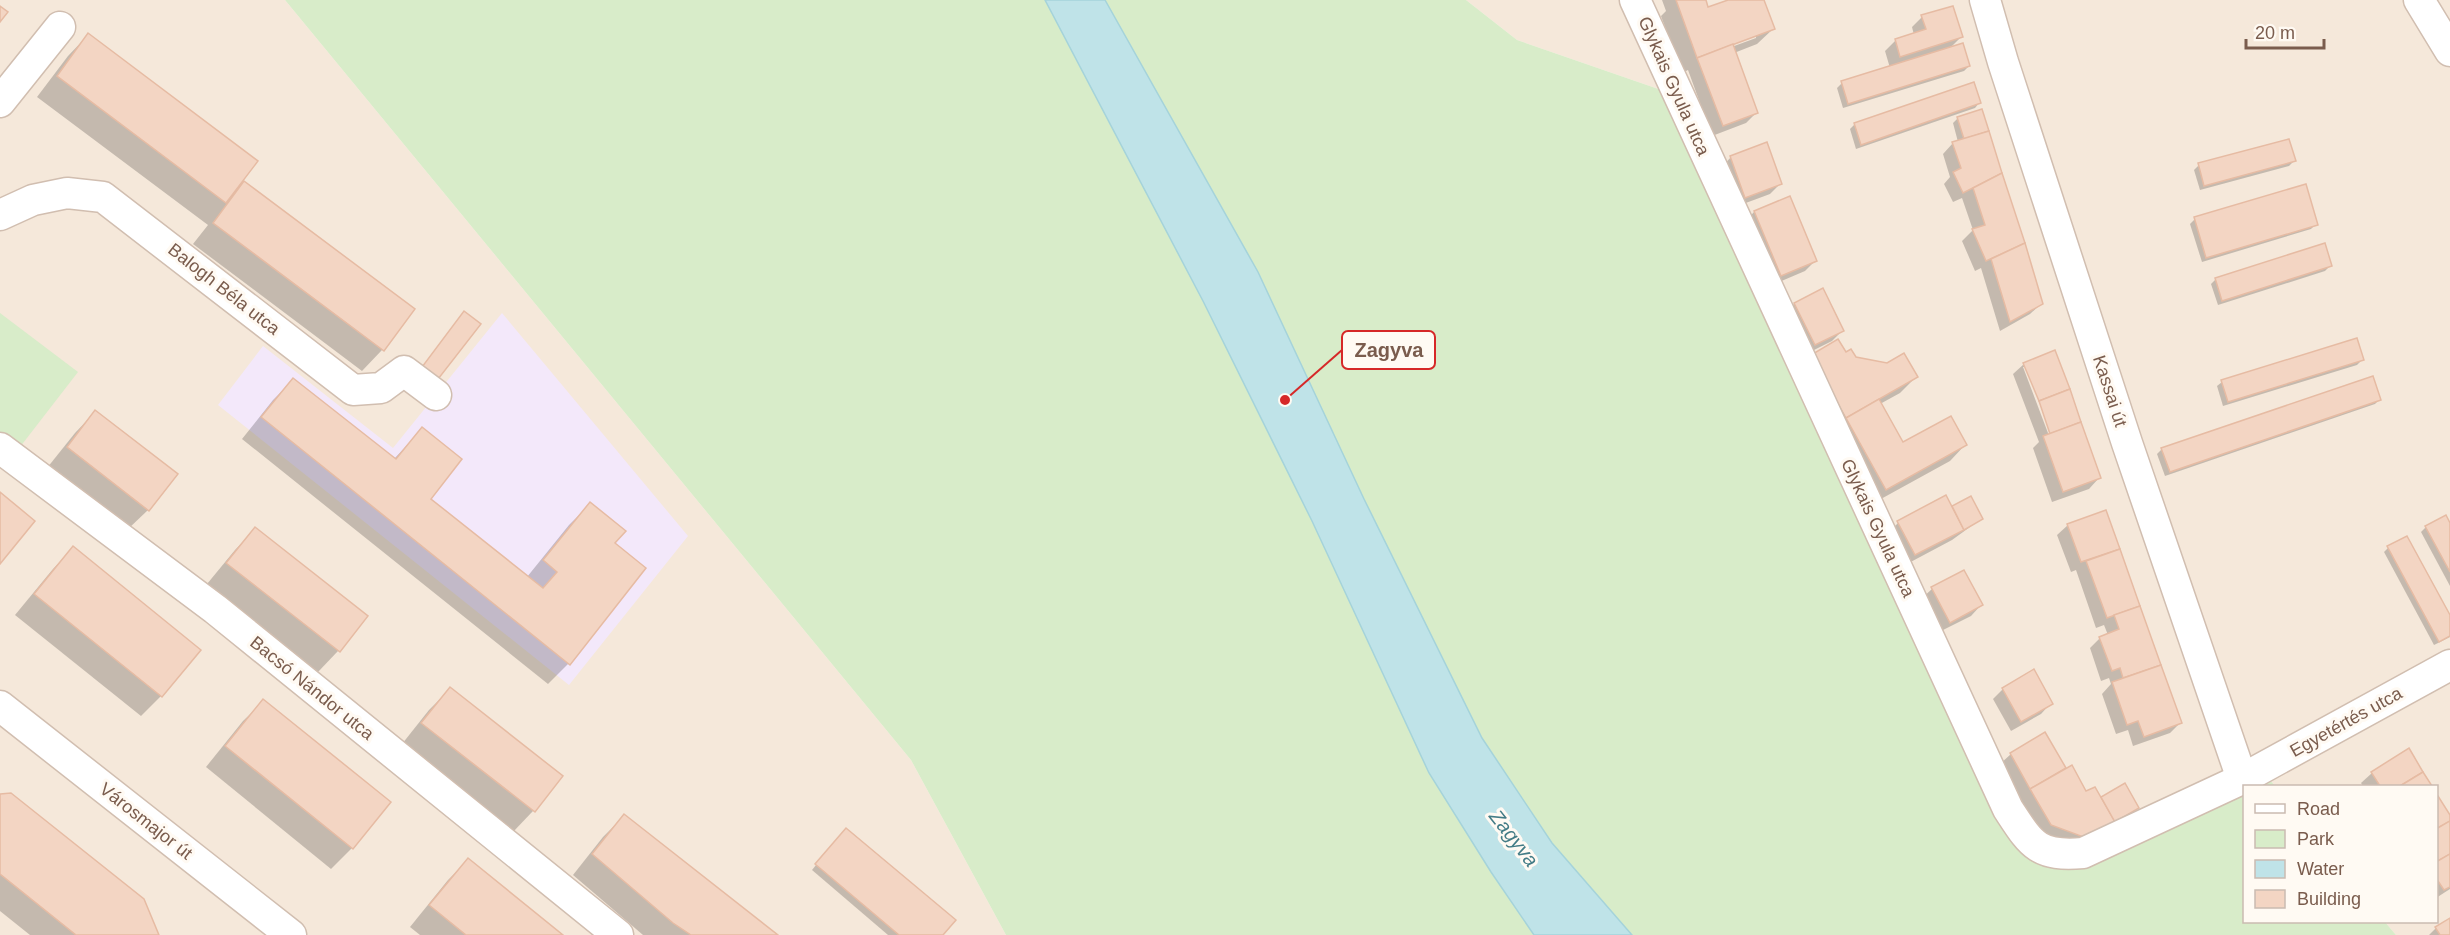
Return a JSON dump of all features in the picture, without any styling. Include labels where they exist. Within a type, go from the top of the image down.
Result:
[{"type":"street","name":"Glykais Gyula utca","points":[[1635,0],[2003,798],[2031,843],[2048,852],[2083,853],[2242,779]]},
{"type":"street","name":"Kassai út","points":[[1985,0],[2006,73],[2127,443],[2242,779]]},
{"type":"street","points":[[2419,0],[2450,51]]},
{"type":"street","points":[[0,102],[60,27]]},
{"type":"street","name":"Balogh Béla utca","points":[[0,215],[33,200],[68,193],[103,196],[353,390],[381,388],[404,371],[436,395]]},
{"type":"street","name":"Bacsó Nándor utca","points":[[0,448],[215,609],[618,935]]},
{"type":"street","name":"Egyetértés utca","points":[[2242,779],[2450,665]]},
{"type":"street","name":"Városmajor út","points":[[0,706],[277,931]]},
{"type":"shaded area","points":[[0,0],[285,0],[911,760],[1006,935],[0,935]]},
{"type":"shaded area","points":[[1466,0],[2450,0],[2450,935],[2396,935],[2386,923],[2438,923],[2438,785],[2274,785],[2255,762],[2095,843],[2041,835],[2010,801],[1667,92],[1517,40]]},
{"type":"shaded area","points":[[502,313],[688,536],[569,685],[218,405],[263,346],[393,448]]},
{"type":"green space","points":[[285,0],[1466,0],[1517,40],[1667,92],[2010,801],[2041,835],[2095,843],[2255,762],[2274,785],[2243,785],[2243,923],[2386,923],[2396,935],[1006,935],[911,760]]},
{"type":"green space","points":[[0,313],[78,372],[20,447],[0,432]]},
{"type":"water","name":"Zagyva","points":[[1045,0],[1105,0],[1258,272],[1364,499],[1482,738],[1552,843],[1632,935],[1534,935],[1491,872],[1429,773],[1312,521],[1203,301]]},
{"type":"building","points":[[1676,0],[1706,0],[1708,7],[1728,0],[1764,0],[1775,29],[1697,58]]},
{"type":"building","points":[[0,6],[8,12],[0,22]]},
{"type":"building","points":[[1953,6],[1963,37],[1900,57],[1895,39],[1926,29],[1921,15]]},
{"type":"building","points":[[88,33],[258,161],[226,203],[57,76]]},
{"type":"building","points":[[1963,43],[1970,66],[1848,104],[1841,81]]},
{"type":"building","points":[[1733,44],[1758,113],[1723,126],[1697,58]]},
{"type":"building","points":[[1974,82],[1981,103],[1861,145],[1854,123]]},
{"type":"building","points":[[1982,109],[1989,131],[1964,139],[1957,117]]},
{"type":"building","points":[[1989,131],[2002,173],[1963,193],[1953,172],[1961,168],[1952,142]]},
{"type":"building","points":[[2289,139],[2296,161],[2204,186],[2198,163]]},
{"type":"building","points":[[1767,142],[1782,184],[1745,198],[1730,156]]},
{"type":"building","points":[[2002,173],[2025,243],[1986,261],[1972,229],[1985,225],[1973,188]]},
{"type":"building","points":[[244,181],[415,309],[384,351],[213,223]]},
{"type":"building","points":[[2306,184],[2318,225],[2206,258],[2194,217]]},
{"type":"building","points":[[1790,196],[1817,261],[1781,276],[1754,211]]},
{"type":"building","points":[[2025,243],[2043,304],[2010,322],[1991,259]]},
{"type":"building","points":[[2325,243],[2332,266],[2222,301],[2215,278]]},
{"type":"building","points":[[1823,288],[1844,331],[1815,345],[1794,303]]},
{"type":"building","points":[[464,311],[481,324],[435,383],[419,371]]},
{"type":"building","points":[[2357,338],[2364,360],[2228,402],[2221,380]]},
{"type":"building","points":[[1838,339],[1846,352],[1851,349],[1856,357],[1887,363],[1904,353],[1918,377],[1846,418],[1811,355]]},
{"type":"building","points":[[2055,350],[2070,389],[2039,401],[2023,363]]},
{"type":"building","points":[[2373,376],[2381,400],[2170,472],[2161,448]]},
{"type":"building","points":[[293,378],[396,459],[422,427],[462,459],[431,499],[543,588],[557,572],[543,560],[590,502],[626,531],[615,543],[646,568],[570,665],[261,417]]},
{"type":"building","points":[[2070,389],[2081,422],[2050,434],[2039,401]]},
{"type":"building","points":[[1879,399],[1903,442],[1951,416],[1967,445],[1886,490],[1846,418]]},
{"type":"building","points":[[95,410],[178,474],[149,511],[67,447]]},
{"type":"building","points":[[2081,422],[2101,478],[2063,492],[2043,436]]},
{"type":"building","points":[[0,492],[35,521],[0,564]]},
{"type":"building","points":[[1946,495],[1964,530],[1915,555],[1897,521]]},
{"type":"building","points":[[1971,496],[1983,519],[1964,530],[1952,506]]},
{"type":"building","points":[[2106,510],[2120,549],[2081,562],[2067,524]]},
{"type":"building","points":[[2446,515],[2450,523],[2450,572],[2425,526]]},
{"type":"building","points":[[255,527],[368,616],[340,652],[226,563]]},
{"type":"building","points":[[2407,536],[2450,615],[2450,636],[2439,642],[2387,546]]},
{"type":"building","points":[[73,546],[201,650],[162,697],[34,594]]},
{"type":"building","points":[[2120,549],[2140,606],[2107,618],[2086,561]]},
{"type":"building","points":[[1964,570],[1983,605],[1950,623],[1931,587]]},
{"type":"building","points":[[2140,606],[2161,665],[2123,678],[2120,668],[2112,671],[2099,637],[2119,629],[2114,615]]},
{"type":"building","points":[[2161,665],[2182,723],[2144,737],[2138,721],[2127,725],[2112,682]]},
{"type":"building","points":[[2034,669],[2053,704],[2021,722],[2002,688]]},
{"type":"building","points":[[450,687],[563,776],[535,812],[421,723]]},
{"type":"building","points":[[263,699],[391,802],[353,849],[225,746]]},
{"type":"building","points":[[2045,732],[2066,768],[2030,789],[2010,753]]},
{"type":"building","points":[[2409,748],[2423,772],[2402,785],[2379,785],[2371,772]]},
{"type":"building","points":[[2072,765],[2086,791],[2095,787],[2115,822],[2086,838],[2051,825],[2030,789]]},
{"type":"building","points":[[2423,772],[2431,785],[2402,785]]},
{"type":"building","points":[[2125,783],[2139,808],[2115,822],[2101,797]]},
{"type":"building","points":[[11,793],[144,899],[159,935],[76,935],[0,874],[0,794]]},
{"type":"building","points":[[2438,796],[2450,815],[2450,821],[2438,828]]},
{"type":"building","points":[[624,814],[778,935],[691,935],[673,923],[592,854]]},
{"type":"building","points":[[2450,821],[2450,854],[2438,861],[2438,828]]},
{"type":"building","points":[[846,828],[956,920],[943,935],[899,935],[815,864]]},
{"type":"building","points":[[2450,854],[2450,887],[2444,890],[2438,881],[2438,861]]},
{"type":"building","points":[[468,858],[563,935],[466,935],[429,905]]},
{"type":"building","points":[[2450,918],[2450,935],[2440,935],[2435,927]]},
{"type":"place","name":"Zagyva","points":[[1285,400]]}]
